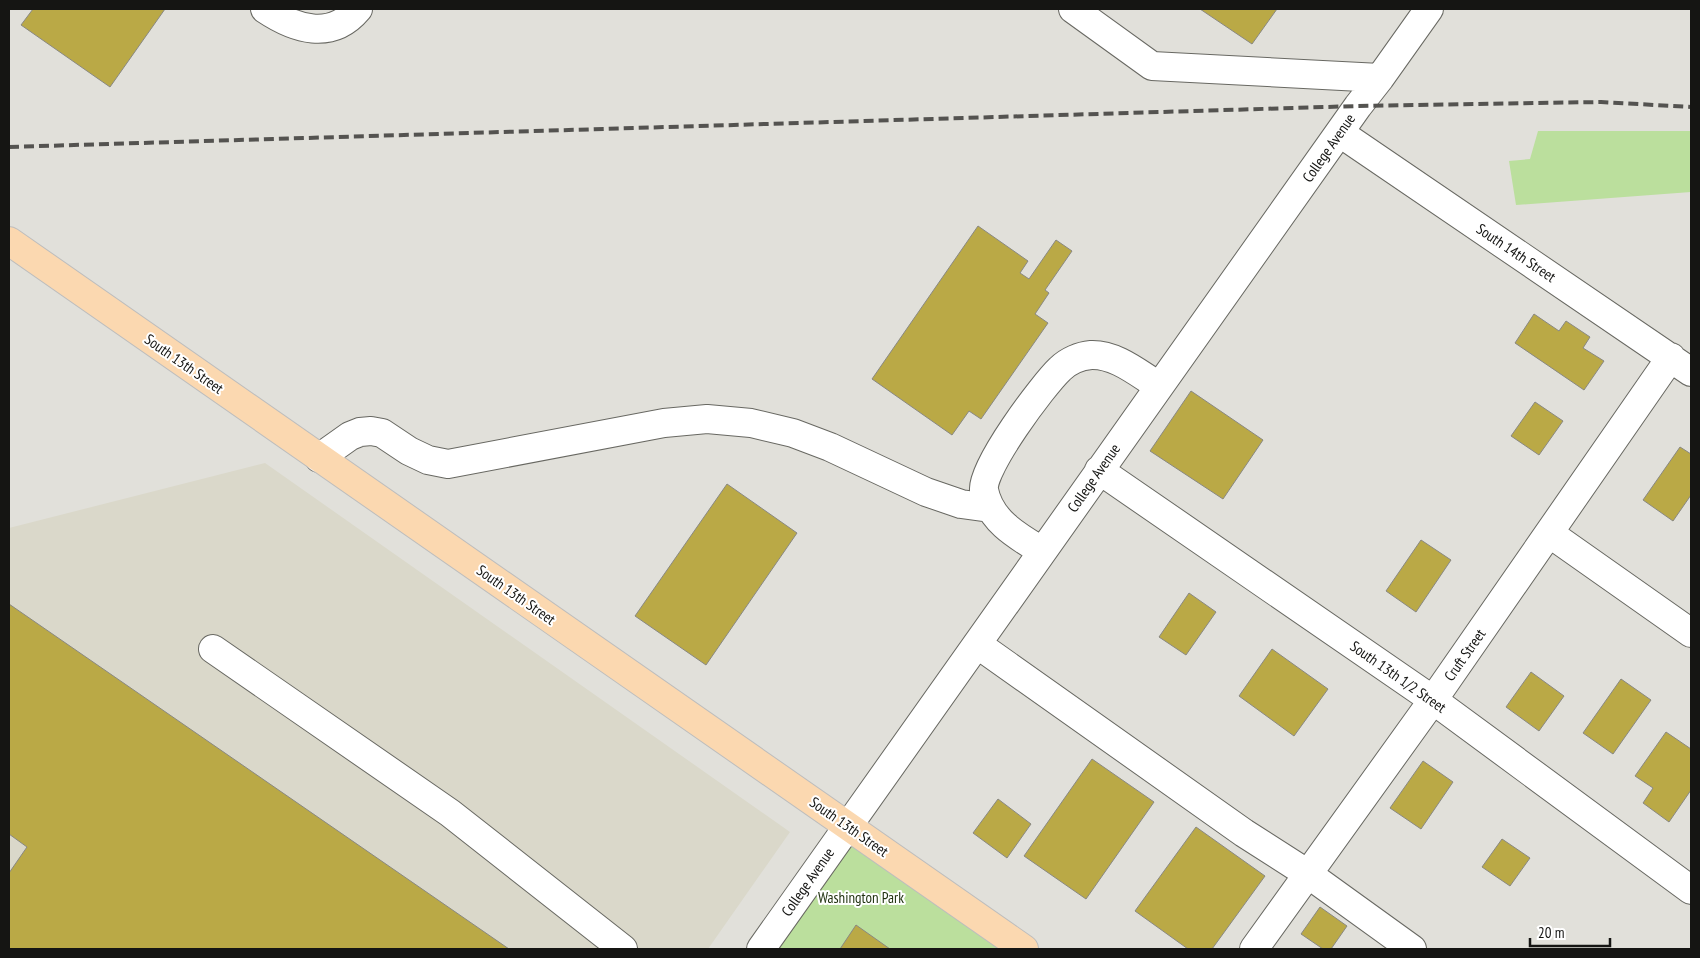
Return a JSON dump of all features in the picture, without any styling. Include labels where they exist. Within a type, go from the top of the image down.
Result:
[{"type":"main road","name":"South 13th Street","points":[[9,242],[1024,949]]},
{"type":"street","points":[[266,9],[282,20],[307,30],[330,29],[353,15],[358,9]]},
{"type":"street","points":[[1073,9],[1152,66],[1380,78]]},
{"type":"street","name":"College Avenue","points":[[761,949],[1159,386],[1429,9]]},
{"type":"street","name":"South 14th Street","points":[[1340,134],[1681,365]]},
{"type":"street","points":[[1042,551],[1006,528],[990,508],[984,488],[988,472],[1006,440],[1061,368],[1076,358],[1092,355],[1112,358],[1159,386]]},
{"type":"street","name":"Cruft Street","points":[[1254,949],[1433,700],[1549,533],[1681,365]]},
{"type":"street","points":[[319,458],[360,432],[382,433],[409,451],[428,460],[448,464],[644,427],[706,419],[751,423],[793,433],[830,447],[926,492],[961,504],[990,508]]},
{"type":"street","name":"South 13th 1/2 Street","points":[[1100,470],[1433,700],[1691,890]]},
{"type":"street","points":[[1549,533],[1691,633]]},
{"type":"street","points":[[977,644],[1244,833],[1308,874],[1412,949]]},
{"type":"street","points":[[213,649],[450,813],[623,949]]},
{"type":"shaded area","points":[[265,463],[790,832],[708,949],[9,949],[9,528]]},
{"type":"green space","points":[[1538,131],[1691,131],[1691,192],[1516,205],[1509,161],[1530,159]]},
{"type":"green space","name":"Washington Park","points":[[848,826],[1023,949],[761,949]]},
{"type":"building","points":[[33,9],[165,9],[110,87],[21,25]]},
{"type":"building","points":[[1200,9],[1277,9],[1252,44]]},
{"type":"building","points":[[978,226],[1028,261],[1020,273],[1029,279],[1056,240],[1072,251],[1045,290],[1049,293],[1035,314],[1048,323],[981,419],[969,411],[952,435],[872,379]]},
{"type":"building","points":[[1534,314],[1559,331],[1566,321],[1590,337],[1583,348],[1604,361],[1584,390],[1515,343]]},
{"type":"building","points":[[1191,391],[1263,440],[1223,499],[1150,451]]},
{"type":"building","points":[[1535,402],[1563,421],[1539,455],[1511,436]]},
{"type":"building","points":[[1680,447],[1691,454],[1691,495],[1673,521],[1643,500]]},
{"type":"building","points":[[727,484],[797,533],[706,665],[635,616]]},
{"type":"building","points":[[1421,540],[1451,560],[1416,612],[1386,591]]},
{"type":"building","points":[[1189,593],[1216,612],[1186,655],[1159,637]]},
{"type":"building","points":[[9,604],[509,949],[9,949],[9,873],[27,847],[9,834]]},
{"type":"building","points":[[1272,649],[1328,689],[1294,736],[1239,696]]},
{"type":"building","points":[[1531,672],[1564,696],[1539,731],[1506,707]]},
{"type":"building","points":[[1621,679],[1651,700],[1613,754],[1583,733]]},
{"type":"building","points":[[1666,732],[1691,749],[1691,790],[1669,822],[1643,803],[1653,788],[1635,776]]},
{"type":"building","points":[[1092,759],[1154,802],[1086,899],[1024,856]]},
{"type":"building","points":[[1423,761],[1453,782],[1421,829],[1390,808]]},
{"type":"building","points":[[998,799],[1031,824],[1007,858],[973,833]]},
{"type":"building","points":[[1196,827],[1265,876],[1212,949],[1188,949],[1135,911]]},
{"type":"building","points":[[1502,839],[1530,858],[1510,886],[1482,867]]},
{"type":"building","points":[[1320,907],[1347,926],[1331,949],[1323,949],[1301,934]]},
{"type":"building","points":[[856,925],[890,949],[840,949]]},
{"type":"railway","points":[[9,147],[1358,106],[1601,102],[1691,107]]}]
